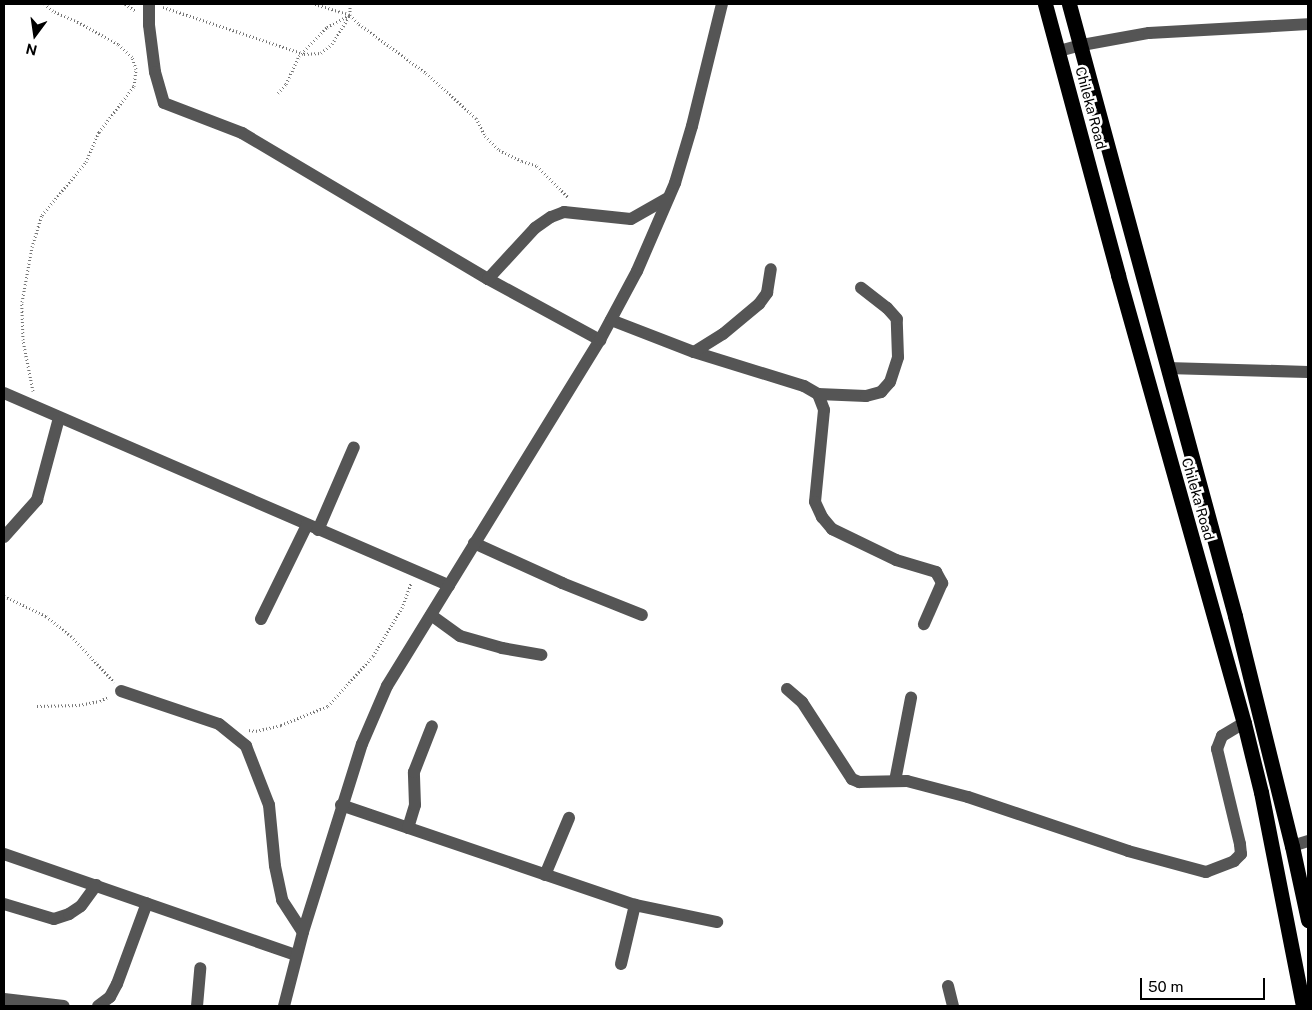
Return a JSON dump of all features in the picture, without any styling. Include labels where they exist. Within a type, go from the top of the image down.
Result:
[{"type":"highway","name":"Chileka Road","points":[[1045,4],[1118,275],[1244,723],[1261,792],[1303,1006]]},
{"type":"highway","name":"Chileka Road","points":[[1069,4],[1082,44],[1093,96],[1235,616],[1292,846],[1308,920]]},
{"type":"street","points":[[284,1006],[296,955],[342,805],[362,744],[387,686],[600,340],[637,271],[668,198],[692,126],[722,4]]},
{"type":"street","points":[[149,9],[155,72],[164,103],[242,133],[488,279],[600,340]]},
{"type":"street","points":[[1059,52],[1082,44],[1149,33],[1308,24]]},
{"type":"street","points":[[488,279],[535,228],[551,217],[564,212],[617,219],[632,219],[668,198]]},
{"type":"street","points":[[694,352],[723,334],[759,304],[767,293],[771,269]]},
{"type":"street","points":[[611,320],[694,352],[804,386],[818,394],[866,396],[881,392],[890,382],[898,356],[897,319],[887,308],[861,288]]},
{"type":"street","points":[[1167,368],[1308,372]]},
{"type":"street","points":[[4,393],[449,586]]},
{"type":"street","points":[[818,394],[824,410],[815,502],[822,517],[832,529],[896,560],[936,572],[942,583],[924,624]]},
{"type":"street","points":[[4,537],[37,500],[59,418]]},
{"type":"street","points":[[261,619],[313,528],[354,447]]},
{"type":"street","points":[[474,543],[562,583],[642,615]]},
{"type":"street","points":[[431,615],[460,636],[502,648],[540,655]]},
{"type":"street","points":[[787,689],[802,702],[852,779],[859,782],[907,781],[968,797],[1128,851],[1206,872],[1234,861],[1241,854],[1217,749],[1222,736],[1244,723]]},
{"type":"street","points":[[121,691],[219,724],[246,746],[269,805],[275,866],[282,900],[303,932]]},
{"type":"street","points":[[895,781],[911,698]]},
{"type":"street","points":[[408,828],[415,805],[414,772],[432,726]]},
{"type":"street","points":[[342,805],[638,906],[717,922]]},
{"type":"street","points":[[545,875],[569,818]]},
{"type":"street","points":[[1292,846],[1308,841]]},
{"type":"street","points":[[4,854],[296,955]]},
{"type":"street","points":[[4,904],[54,919],[69,914],[81,906],[96,885]]},
{"type":"street","points":[[98,1006],[110,997],[147,903]]},
{"type":"street","points":[[621,964],[638,906]]},
{"type":"street","points":[[198,1006],[200,968]]},
{"type":"street","points":[[948,986],[953,1006]]},
{"type":"street","points":[[4,998],[64,1006]]},
{"type":"path","points":[[36,406],[23,340],[22,302],[32,247],[42,215],[86,162],[99,132],[134,86],[136,69],[132,57],[118,44],[78,22],[53,11],[45,4]]},
{"type":"path","points":[[316,4],[350,15],[359,24],[426,73],[476,118],[485,136],[500,150],[537,166],[560,191],[588,214]]},
{"type":"path","points":[[149,9],[162,7],[304,54],[321,53],[332,44],[350,15],[350,4]]},
{"type":"path","points":[[278,93],[286,84],[300,56],[327,27],[350,15]]},
{"type":"path","points":[[246,729],[256,731],[281,724],[328,706],[373,656],[402,608],[416,571]]},
{"type":"path","points":[[4,596],[46,616],[71,636],[99,664],[121,691],[100,701],[37,706]]}]
